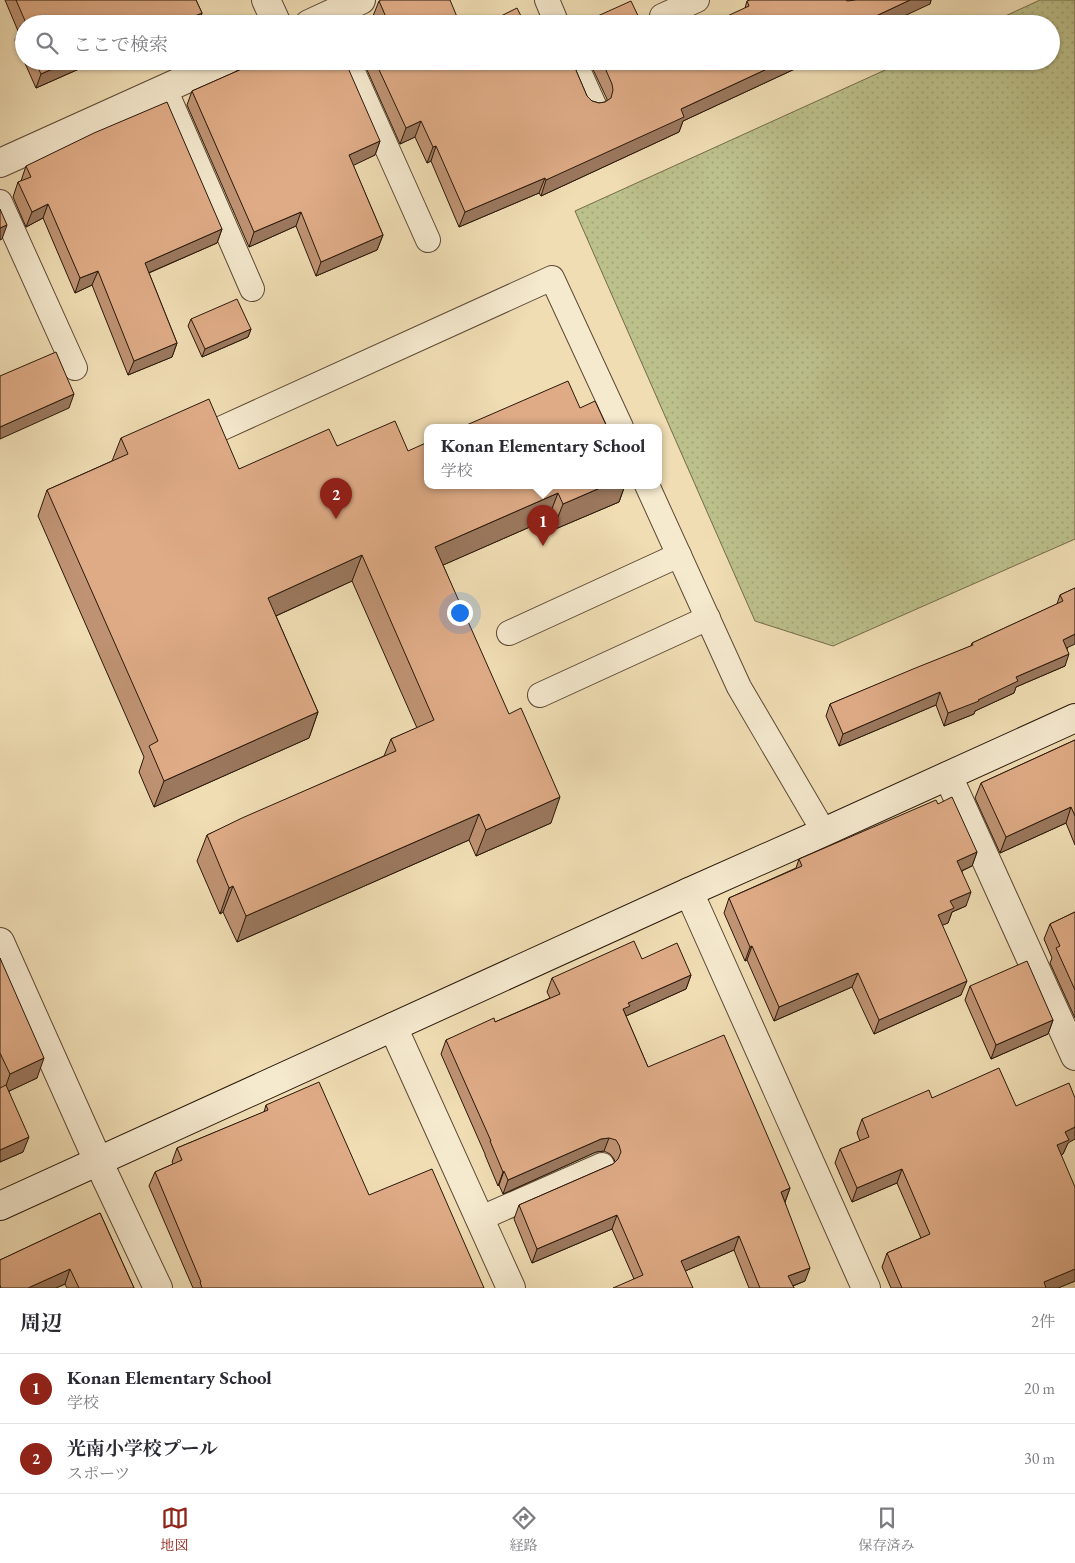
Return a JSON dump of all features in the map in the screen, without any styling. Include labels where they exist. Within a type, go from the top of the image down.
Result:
[{"type":"street","points":[[266,0],[273,15]]},
{"type":"street","points":[[333,15],[362,0]]},
{"type":"street","points":[[2,157],[206,70]]},
{"type":"street","points":[[0,1206],[1075,718]]},
{"type":"street","points":[[948,776],[1075,1056]]},
{"type":"street","points":[[689,892],[866,1288]]},
{"type":"street","points":[[0,942],[98,1161],[158,1288]]},
{"type":"street","points":[[393,1027],[511,1288]]},
{"type":"lane","points":[[547,0],[553,15]]},
{"type":"lane","points":[[664,15],[697,0]]},
{"type":"lane","points":[[352,70],[428,240]]},
{"type":"lane","points":[[578,70],[594,105]]},
{"type":"lane","points":[[165,89],[252,289]]},
{"type":"lane","points":[[0,202],[74,368]]},
{"type":"lane","points":[[220,429],[552,278],[619,424]]},
{"type":"lane","points":[[649,489],[739,687],[824,832]]},
{"type":"lane","points":[[509,633],[679,555]]},
{"type":"lane","points":[[540,695],[708,618]]},
{"type":"lane","points":[[479,1219],[602,1165]]},
{"type":"green space","points":[[1040,0],[1075,0],[1075,539],[833,646],[755,621],[575,211],[885,70],[1060,70],[1060,15],[1008,15]]},
{"type":"building","points":[[16,0],[196,0],[202,13],[197,15],[23,15]]},
{"type":"building","points":[[450,0],[456,15],[385,15],[379,1]]},
{"type":"building","points":[[910,0],[878,15],[730,15],[749,6],[747,1]]},
{"type":"building","points":[[631,1],[638,15],[600,15]]},
{"type":"building","points":[[517,8],[520,15],[503,15]]},
{"type":"building","points":[[39,70],[50,70],[41,74]]},
{"type":"building","points":[[239,70],[349,70],[380,141],[349,155],[383,235],[321,262],[301,212],[254,232],[192,91]]},
{"type":"building","points":[[379,70],[576,70],[587,96],[592,101],[599,103],[611,98],[613,90],[606,70],[765,70],[681,109],[684,117],[546,180],[545,178],[465,212],[436,146],[433,147],[421,121],[406,128]]},
{"type":"building","points":[[167,102],[222,229],[145,263],[177,343],[134,361],[98,271],[80,278],[48,204],[32,212],[18,182],[31,177],[26,166],[94,133]]},
{"type":"building","points":[[0,209],[7,225],[0,228]]},
{"type":"building","points":[[237,299],[251,329],[205,349],[191,319]]},
{"type":"building","points":[[56,352],[74,394],[0,427],[0,376]]},
{"type":"building","points":[[568,381],[580,408],[595,401],[606,424],[469,424]]},
{"type":"building","points":[[209,399],[239,469],[329,429],[337,446],[395,421],[408,451],[424,444],[424,489],[598,489],[563,504],[558,493],[435,547],[509,714],[521,708],[560,797],[486,830],[479,814],[246,916],[233,886],[229,888],[207,835],[396,751],[391,739],[434,720],[362,555],[268,598],[318,712],[164,781],[149,746],[158,741],[47,490],[128,454],[121,438]]},
{"type":"building","points":[[1075,588],[1075,634],[1063,640],[1069,654],[1016,677],[1018,681],[979,701],[948,713],[940,692],[843,734],[830,704],[973,645],[972,643],[1063,601],[1060,595]]},
{"type":"building","points":[[1075,740],[1075,816],[1071,807],[1006,837],[981,783]]},
{"type":"building","points":[[952,797],[977,852],[957,861],[971,892],[950,901],[954,908],[938,915],[967,981],[879,1020],[858,973],[779,1007],[729,898],[802,866],[799,859],[936,800],[938,804]]},
{"type":"building","points":[[1075,912],[1075,990],[1056,948],[1060,946],[1050,924]]},
{"type":"building","points":[[634,941],[642,959],[677,943],[691,975],[628,1003],[630,1006],[623,1009],[648,1067],[724,1035],[790,1188],[781,1192],[810,1268],[788,1276],[794,1288],[760,1288],[739,1236],[681,1261],[693,1288],[613,1288],[643,1275],[617,1215],[537,1249],[519,1205],[613,1164],[621,1152],[619,1145],[616,1140],[609,1138],[601,1139],[508,1180],[446,1040],[494,1018],[495,1022],[560,994],[552,978]]},
{"type":"building","points":[[0,958],[44,1058],[10,1074],[0,1053]]},
{"type":"building","points":[[1027,961],[1053,1020],[996,1045],[970,986]]},
{"type":"building","points":[[999,1068],[1016,1106],[1069,1083],[1075,1098],[1075,1127],[1065,1132],[1069,1140],[1057,1145],[1075,1187],[1075,1269],[1044,1282],[1046,1288],[902,1288],[887,1253],[930,1234],[902,1169],[857,1188],[840,1149],[869,1137],[862,1119],[929,1090],[932,1098]]},
{"type":"building","points":[[319,1082],[369,1195],[432,1169],[484,1288],[202,1288],[155,1172],[182,1160],[177,1148],[268,1110],[266,1105]]},
{"type":"building","points":[[6,1085],[29,1137],[0,1150],[0,1088]]},
{"type":"building","points":[[100,1213],[134,1288],[79,1288],[70,1269],[28,1288],[1,1288],[0,1260]]},
{"type":"place","name":"光南小学校プール","points":[[336,519]]},
{"type":"place","name":"Konan Elementary School","points":[[543,546]]}]
